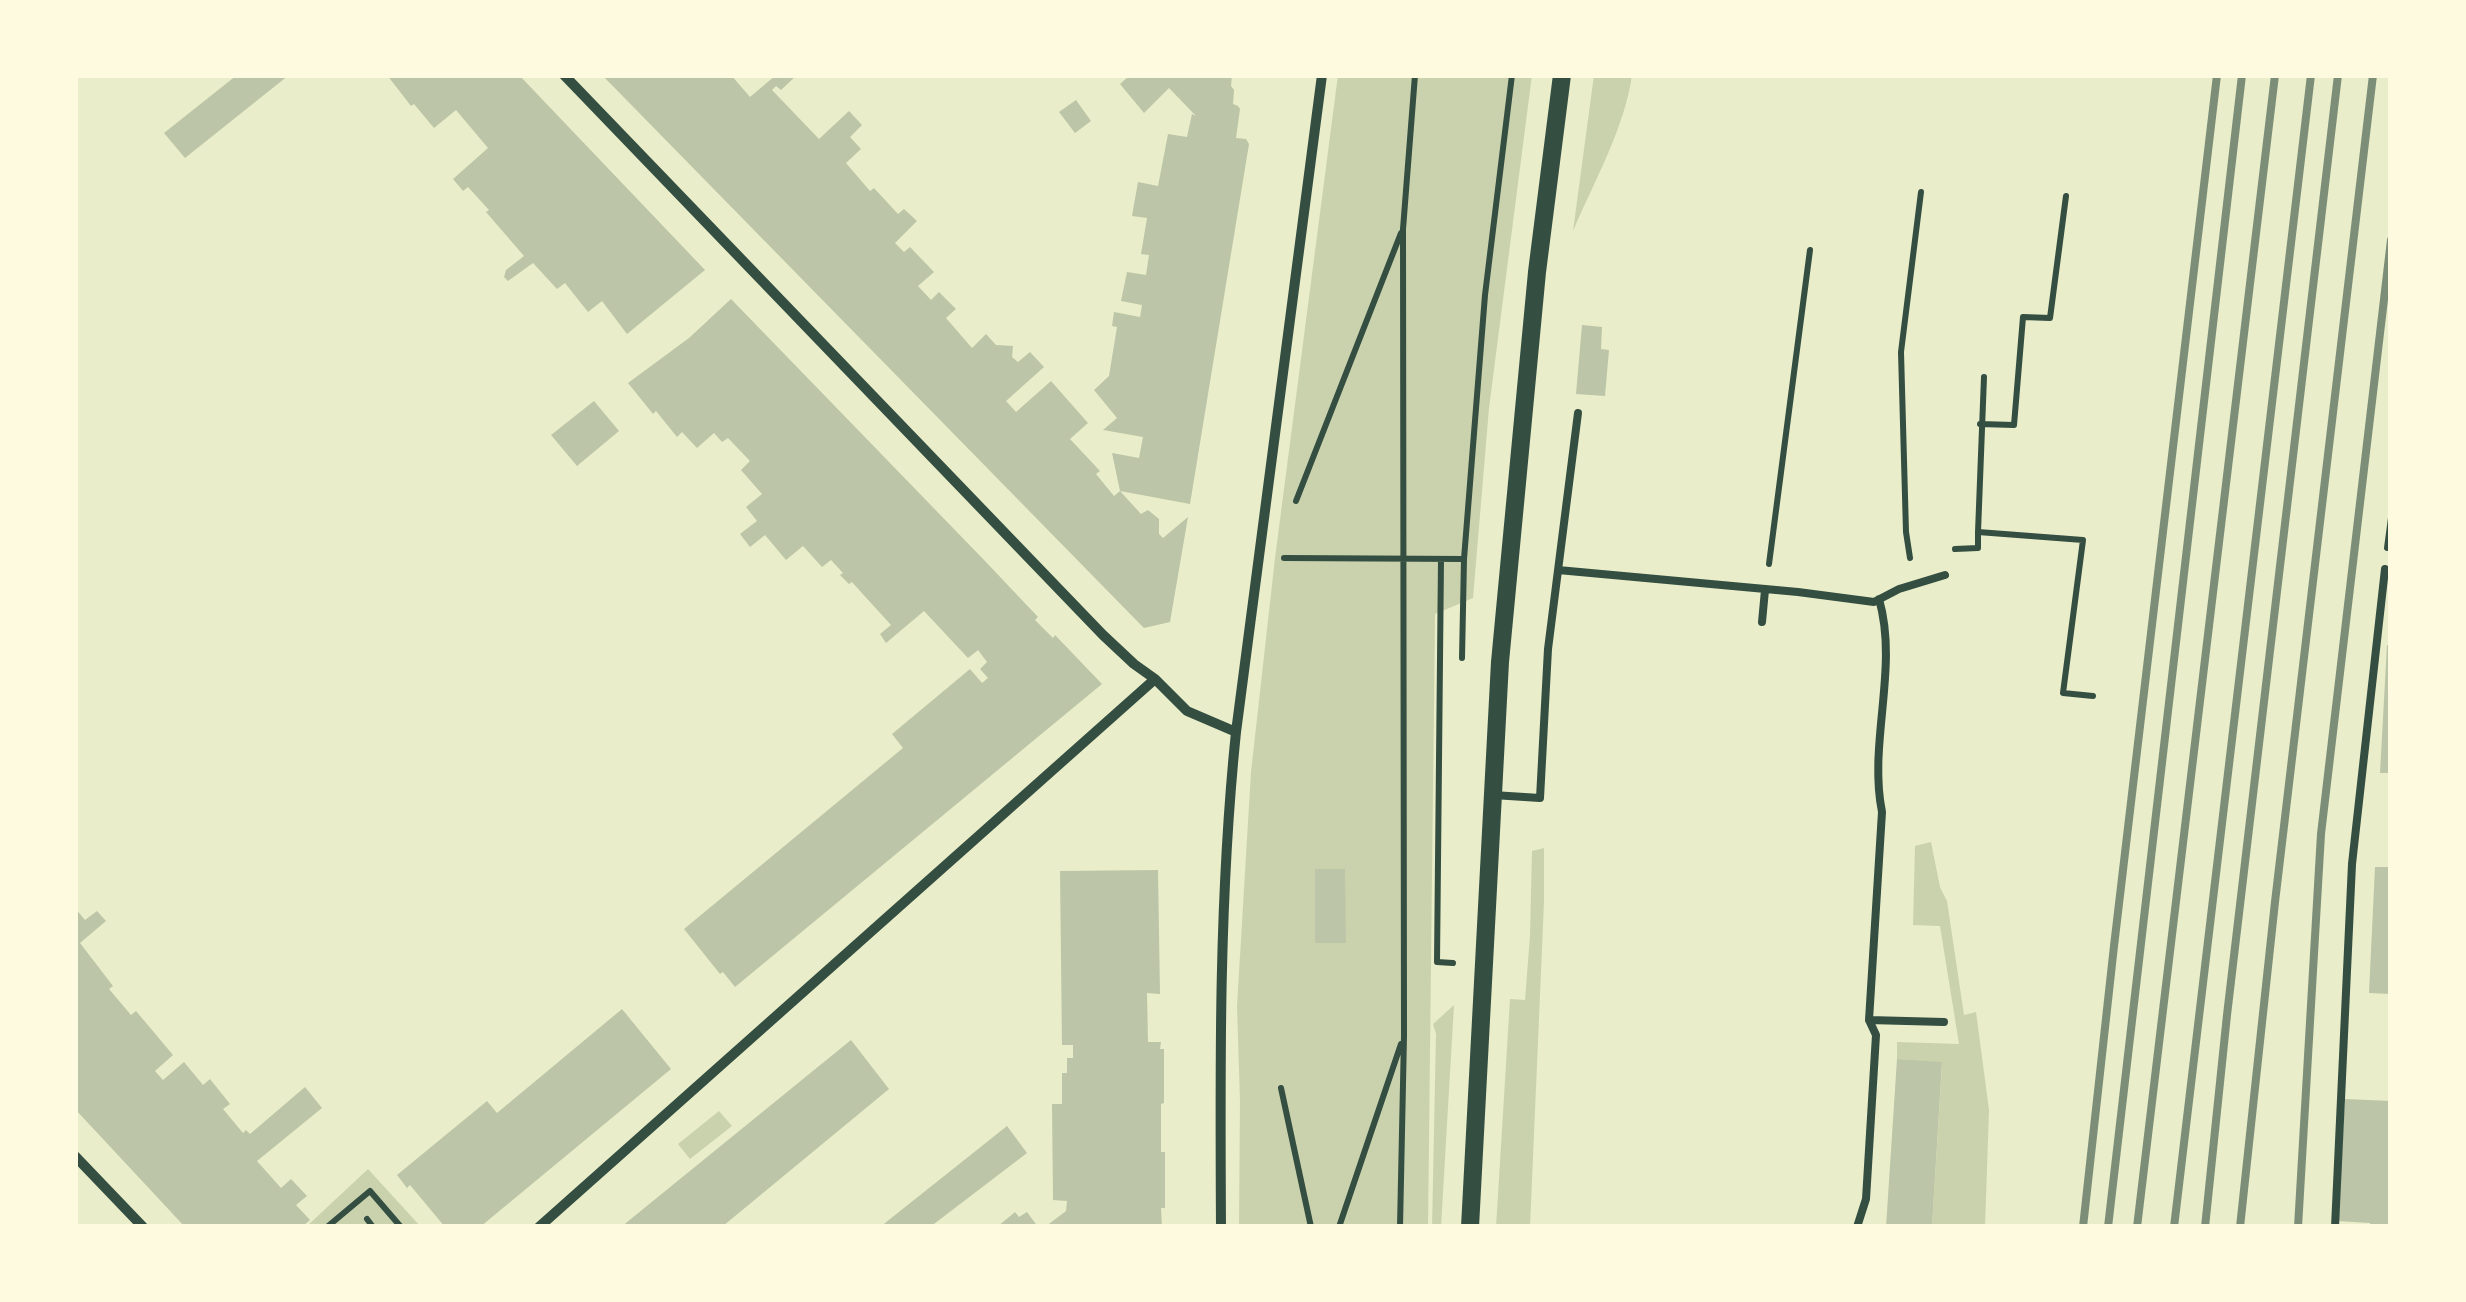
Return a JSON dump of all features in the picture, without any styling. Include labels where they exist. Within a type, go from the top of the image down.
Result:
[{"type":"street","points":[[564,75],[1103,635],[1188,711],[1236,732]]},
{"type":"street","points":[[1221,1227],[1220,985],[1226,831],[1322,75]]},
{"type":"street","points":[[1470,1227],[1500,662],[1536,272],[1562,75]]},
{"type":"street","points":[[539,1227],[1156,679]]},
{"type":"street","points":[[75,1156],[143,1227]]},
{"type":"lane","points":[[1493,796],[1540,798],[1548,648],[1578,413]]},
{"type":"lane","points":[[1558,570],[1874,602],[1945,575]]},
{"type":"lane","points":[[2336,1227],[2352,864],[2385,570]]},
{"type":"lane","points":[[1762,622],[1765,590]]},
{"type":"lane","points":[[1856,1227],[1866,1200],[1876,1036],[1869,1020],[1882,812],[1878,792],[1885,618],[1879,599]]},
{"type":"lane","points":[[1869,1020],[1944,1022]]},
{"type":"path","points":[[1400,1227],[1404,1036],[1403,229],[1415,75]]},
{"type":"path","points":[[1462,658],[1464,559],[1484,295],[1512,75]]},
{"type":"path","points":[[1914,584],[1906,532],[1901,352],[1922,192]]},
{"type":"path","points":[[1980,424],[2014,426],[2023,316],[2050,318],[2066,196]]},
{"type":"path","points":[[1294,508],[1403,229]]},
{"type":"path","points":[[1765,590],[1810,250]]},
{"type":"path","points":[[1945,575],[1944,549],[1978,548],[1984,377]]},
{"type":"path","points":[[1978,532],[2083,540],[2063,693],[2093,696]]},
{"type":"path","points":[[1274,558],[1464,559]]},
{"type":"path","points":[[1437,962],[1441,560]]},
{"type":"path","points":[[1339,1227],[1404,1036]]},
{"type":"path","points":[[1281,1088],[1311,1227]]},
{"type":"path","points":[[327,1227],[370,1191],[401,1227]]},
{"type":"path","points":[[366,1219],[373,1227]]},
{"type":"green space","points":[[1338,75],[1532,75],[1489,408],[1473,598],[1435,614],[1428,1227],[1239,1227],[1237,1006],[1251,772]]},
{"type":"green space","points":[[1594,75],[1632,75],[1616,134],[1573,231]]},
{"type":"green space","points":[[1931,842],[1940,887],[1947,901],[1964,1015],[1976,1012],[1989,1110],[1985,1227],[1932,1227],[1942,1063],[1897,1059],[1897,1042],[1959,1044],[1940,926],[1913,925],[1915,846]]},
{"type":"green space","points":[[1544,848],[1530,1227],[1496,1227],[1510,999],[1525,1000],[1532,851]]},
{"type":"green space","points":[[1454,1005],[1441,1227],[1432,1227],[1436,1034],[1433,1024]]},
{"type":"green space","points":[[719,1111],[732,1126],[690,1159],[678,1144]]},
{"type":"green space","points":[[368,1169],[421,1227],[306,1227]]},
{"type":"building","points":[[237,75],[289,75],[185,158],[164,133]]},
{"type":"building","points":[[387,75],[519,75],[705,270],[627,334],[602,301],[588,312],[565,283],[557,289],[533,263],[508,281],[504,277],[506,270],[524,256],[468,187],[463,191],[453,179],[488,148],[456,110],[434,128]]},
{"type":"building","points":[[602,75],[731,75],[750,97],[776,75],[797,75],[781,90],[776,86],[772,90],[819,139],[849,111],[862,125],[850,137],[861,149],[846,163],[870,191],[874,188],[898,214],[904,209],[917,221],[895,243],[904,252],[910,247],[934,272],[918,286],[931,300],[939,292],[956,309],[946,318],[972,348],[986,334],[996,345],[1013,346],[1012,357],[1018,362],[1030,352],[1044,367],[1006,401],[1016,412],[1051,381],[1088,423],[1070,439],[1100,471],[1096,474],[1114,496],[1120,491],[1141,514],[1148,510],[1159,519],[1159,534],[1163,538],[1188,517],[1170,622],[1144,628]]},
{"type":"building","points":[[1130,75],[1232,75],[1233,104],[1240,109],[1236,138],[1246,139],[1249,144],[1190,504],[1120,491],[1112,453],[1139,458],[1143,437],[1103,430],[1117,418],[1094,390],[1109,376],[1117,327],[1112,326],[1114,312],[1140,317],[1142,305],[1121,301],[1127,272],[1146,275],[1149,255],[1141,254],[1147,218],[1132,216],[1138,182],[1158,186],[1168,134],[1187,137],[1192,114],[1196,116],[1169,88],[1144,113],[1120,84]]},
{"type":"building","points":[[1076,100],[1091,121],[1075,133],[1059,112]]},
{"type":"building","points":[[731,299],[985,561],[1038,617],[1035,620],[1102,684],[735,987],[684,929],[903,748],[892,734],[970,669],[982,683],[988,678],[980,669],[987,662],[978,650],[968,658],[924,611],[886,643],[880,634],[891,625],[852,582],[849,584],[840,575],[843,573],[831,560],[822,567],[803,546],[786,560],[765,535],[750,547],[740,534],[757,521],[746,507],[762,494],[741,470],[750,461],[728,438],[722,442],[714,433],[697,448],[682,432],[677,437],[628,383],[689,338]]},
{"type":"building","points":[[1582,325],[1602,327],[1601,349],[1609,350],[1605,396],[1576,394]]},
{"type":"building","points":[[594,401],[619,431],[577,466],[551,435]]},
{"type":"building","points":[[2387,645],[2391,645],[2391,773],[2380,773]]},
{"type":"building","points":[[2375,867],[2391,867],[2391,994],[2369,993]]},
{"type":"building","points":[[1315,869],[1345,869],[1346,943],[1315,943]]},
{"type":"building","points":[[1158,870],[1160,994],[1147,993],[1148,1042],[1161,1042],[1160,1049],[1164,1049],[1162,1227],[1045,1227],[1066,1211],[1067,1201],[1053,1200],[1052,1104],[1062,1104],[1062,1073],[1067,1073],[1067,1058],[1073,1058],[1073,1045],[1062,1045],[1060,871]]},
{"type":"building","points":[[75,908],[85,920],[97,911],[106,921],[80,943],[113,986],[109,989],[131,1015],[136,1011],[173,1055],[155,1071],[163,1080],[184,1062],[203,1085],[210,1079],[230,1104],[223,1109],[243,1133],[246,1130],[250,1134],[305,1087],[322,1108],[257,1161],[281,1188],[291,1179],[307,1196],[296,1205],[310,1220],[302,1227],[185,1227],[75,1109]]},
{"type":"building","points":[[622,1009],[671,1069],[480,1227],[445,1227],[397,1175],[487,1101],[497,1113]]},
{"type":"building","points":[[851,1040],[889,1089],[723,1226],[621,1227]]},
{"type":"building","points":[[1897,1059],[1942,1062],[1932,1227],[1886,1227]]},
{"type":"building","points":[[2345,1099],[2391,1101],[2391,1227],[2338,1221]]},
{"type":"building","points":[[1007,1126],[1027,1153],[930,1227],[880,1227]]},
{"type":"building","points":[[1015,1212],[1019,1217],[1027,1212],[1038,1227],[997,1227]]},
{"type":"railway","points":[[2083,1227],[2217,75]]},
{"type":"railway","points":[[2108,1227],[2242,75]]},
{"type":"railway","points":[[2137,1227],[2275,75]]},
{"type":"railway","points":[[2174,1227],[2311,75]]},
{"type":"railway","points":[[2205,1227],[2338,75]]},
{"type":"railway","points":[[2240,1227],[2373,75]]},
{"type":"railway","points":[[2298,1227],[2321,834],[2391,240]]}]
